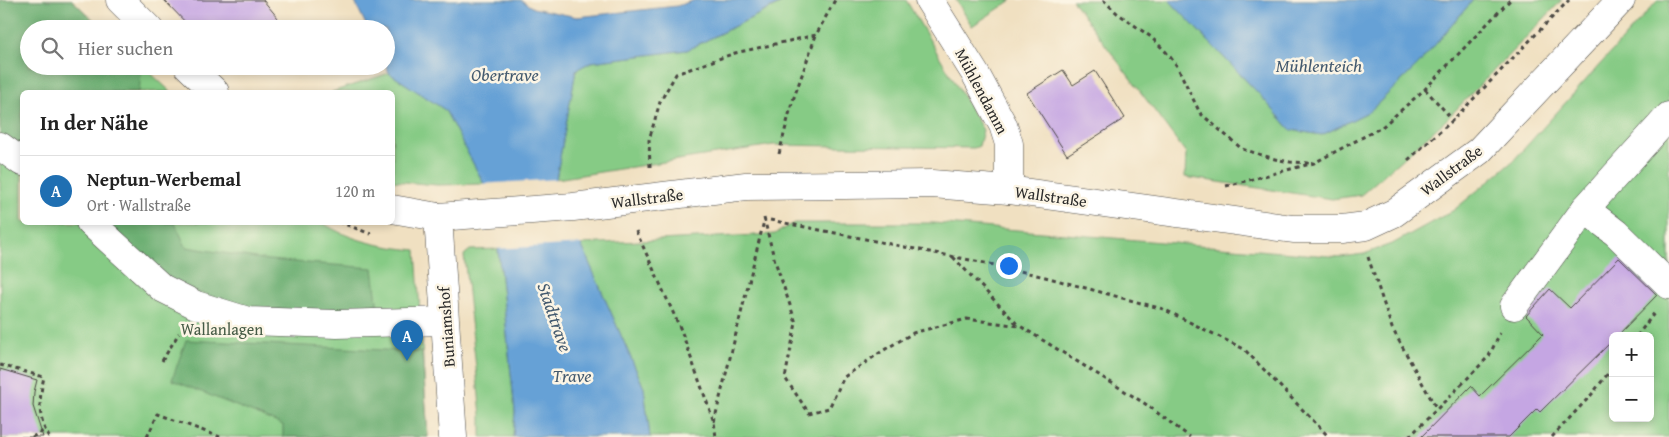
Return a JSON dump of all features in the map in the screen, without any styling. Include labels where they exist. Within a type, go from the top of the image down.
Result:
[{"type":"main road","points":[[120,0],[140,20]]},
{"type":"main road","name":"Mühlendamm","points":[[929,0],[976,75],[1003,125],[1009,144],[1009,190]]},
{"type":"main road","name":"Wallstraße","points":[[395,210],[438,217],[483,215],[573,208],[746,186],[932,184],[1009,190],[1293,230],[1342,230],[1366,226],[1394,213],[1479,151],[1621,0]]},
{"type":"main road","points":[[197,75],[213,90]]},
{"type":"main road","points":[[1514,306],[1585,209],[1669,116]]},
{"type":"main road","points":[[0,146],[20,161]]},
{"type":"main road","points":[[1585,209],[1616,233],[1669,285]]},
{"type":"main road","name":"Buniamshof","points":[[438,217],[453,437]]},
{"type":"main road","points":[[93,225],[162,288],[196,305],[248,321],[337,324],[444,321]]},
{"type":"path","points":[[778,156],[792,103],[816,35],[836,0]]},
{"type":"path","points":[[1103,0],[1117,13],[1151,37],[1168,54],[1177,66],[1200,113],[1242,149],[1283,161],[1314,163]]},
{"type":"path","points":[[1223,187],[1314,163],[1382,127],[1425,89],[1510,0]]},
{"type":"path","points":[[1404,164],[1454,120],[1568,0]]},
{"type":"path","points":[[651,174],[649,140],[660,102],[676,74],[735,53],[816,35]]},
{"type":"path","points":[[1425,89],[1454,120]]},
{"type":"path","points":[[764,218],[952,256],[1049,278],[1163,309],[1244,349],[1329,437]]},
{"type":"path","points":[[764,218],[774,258],[796,323],[785,378],[809,412],[829,408],[844,377],[913,333],[966,319],[1020,326]]},
{"type":"path","points":[[714,422],[764,218]]},
{"type":"path","points":[[634,228],[681,330],[714,422],[716,437]]},
{"type":"path","points":[[952,256],[1020,326],[1144,403],[1190,437]]},
{"type":"path","points":[[1368,256],[1392,328],[1435,406]]},
{"type":"path","points":[[1409,437],[1489,356],[1514,306]]},
{"type":"path","points":[[0,364],[44,377],[39,405],[40,414],[49,437]]},
{"type":"path","points":[[1552,437],[1592,394],[1609,372]]},
{"type":"path","points":[[147,437],[158,414],[220,437]]},
{"type":"path","points":[[32,437],[45,430]]},
{"type":"green space","name":"Wallanlagen","points":[[0,0],[72,0],[93,20],[20,20],[20,75],[153,75],[169,90],[20,90],[20,225],[327,225],[356,239],[391,247],[416,250],[428,437],[0,437]]},
{"type":"green space","points":[[0,0],[72,0],[93,20],[20,20],[20,75],[141,75],[139,90],[20,90],[20,157],[0,152]]},
{"type":"green space","points":[[788,0],[906,0],[983,130],[979,146],[974,148],[773,145],[556,179],[576,70],[591,62],[687,50]]},
{"type":"green space","points":[[956,0],[1012,0],[972,26]]},
{"type":"green space","points":[[1072,0],[1169,0],[1291,130],[1322,135],[1370,111],[1418,65],[1473,0],[1562,0],[1445,121],[1361,195],[1332,199],[1185,177],[1186,153]]},
{"type":"green space","points":[[1658,0],[1669,0],[1669,437],[650,437],[644,388],[581,244],[775,234],[794,223],[933,223],[1341,257],[1364,254],[1394,243],[1454,210],[1513,161]]},
{"type":"green space","points":[[383,75],[392,75],[445,110],[484,184],[437,185],[395,181],[395,90],[338,90]]},
{"type":"green space","points":[[104,225],[176,225],[186,247],[268,260],[373,268],[378,311],[250,309],[164,281]]},
{"type":"green space","points":[[498,249],[515,412],[513,437],[481,437],[481,415],[464,255],[470,250]]},
{"type":"green space","points":[[186,340],[422,352],[428,437],[283,437],[283,425],[172,380]]},
{"type":"water","points":[[354,0],[521,0],[533,8],[577,17],[677,6],[695,0],[787,0],[687,50],[591,62],[576,70],[556,179],[581,244],[644,388],[650,437],[513,437],[515,412],[498,249],[484,184],[445,110],[392,75],[395,75],[395,20],[364,20]]},
{"type":"water","name":"Mühlenteich","points":[[1169,0],[1473,0],[1418,65],[1370,111],[1322,135],[1291,130]]},
{"type":"pier","points":[[558,179],[584,244],[495,249],[481,184]]},
{"type":"building","points":[[164,0],[263,0],[280,20],[183,20]]},
{"type":"building","points":[[1063,70],[1073,85],[1095,71],[1125,118],[1067,155],[1027,93]]},
{"type":"building","points":[[1619,258],[1657,295],[1621,332],[1609,332],[1609,344],[1540,412],[1537,409],[1509,437],[1421,437],[1471,386],[1480,396],[1543,334],[1526,316],[1550,289],[1570,308]]},
{"type":"building","points":[[0,369],[37,380],[33,406],[43,437],[0,437]]},
{"type":"place","name":"Neptun-Werbemal","points":[[407,361]]},
{"type":"water label","name":"Obertrave","points":[[505,74]]},
{"type":"water label","name":"Stadttrave","points":[[555,317]]},
{"type":"water label","name":"Trave","points":[[572,375]]}]
